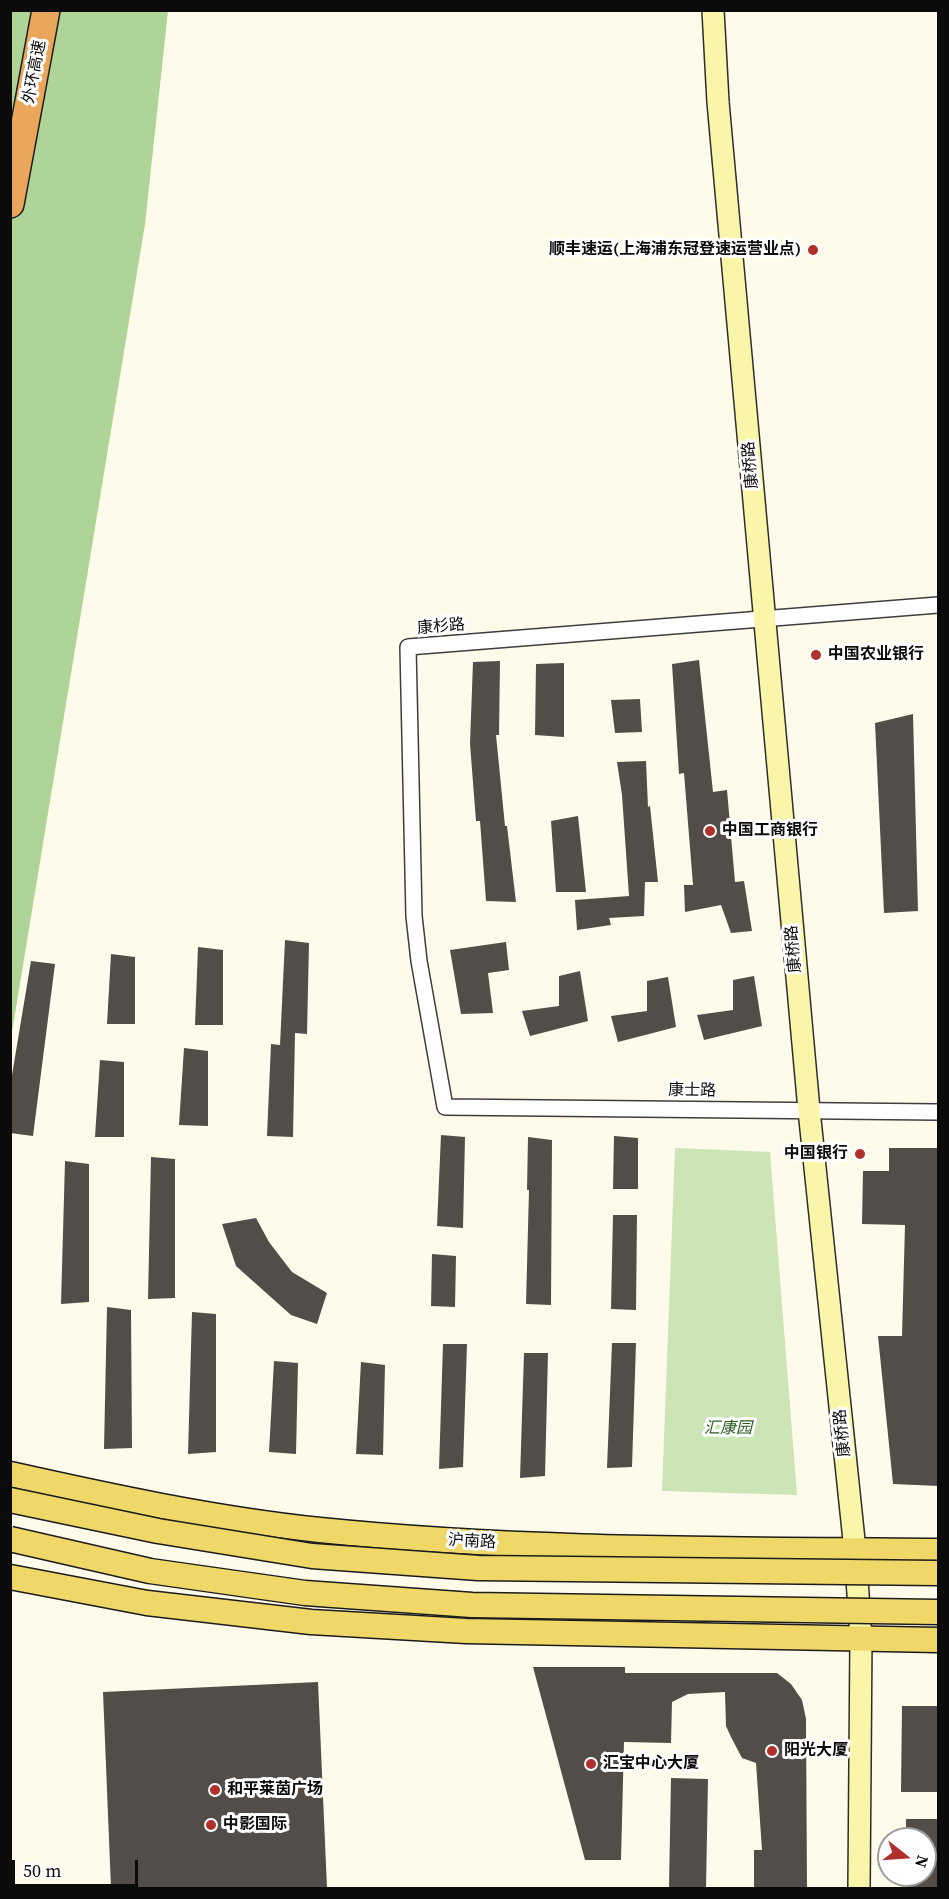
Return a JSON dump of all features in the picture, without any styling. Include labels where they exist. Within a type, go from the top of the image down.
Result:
[{"type":"highway","name":"外环高速","points":[[10,204],[46,10]]},
{"type":"main road","name":"康桥路","points":[[713,10],[718,102],[809,1110],[832,1348],[842,1418],[855,1550],[861,1638],[859,1888]]},
{"type":"main road","name":"沪南路","points":[[10,1474],[165,1508],[318,1530],[472,1543],[939,1551]]},
{"type":"main road","points":[[10,1500],[158,1531],[312,1556],[478,1568],[939,1573]]},
{"type":"main road","points":[[10,1539],[150,1571],[305,1593],[472,1605],[939,1612]]},
{"type":"main road","points":[[10,1577],[147,1603],[311,1622],[466,1631],[939,1640]]},
{"type":"street","name":"康杉路","points":[[445,1107],[419,961],[414,916],[408,647],[939,605]]},
{"type":"street","name":"康士路","points":[[445,1107],[939,1112]]},
{"type":"green space","points":[[11,11],[168,11],[145,224],[11,1038]]},
{"type":"green space","name":"汇康园","points":[[675,1148],[770,1152],[797,1495],[662,1491]]},
{"type":"building","points":[[699,660],[713,792],[727,790],[735,882],[744,881],[752,931],[731,933],[721,905],[685,912],[684,885],[693,885],[684,773],[679,774],[672,664]]},
{"type":"building","points":[[500,661],[499,735],[496,735],[505,826],[507,826],[516,902],[486,901],[480,821],[476,821],[470,744],[473,662]]},
{"type":"building","points":[[564,663],[564,737],[535,735],[536,664]]},
{"type":"building","points":[[640,699],[642,732],[615,733],[611,700]]},
{"type":"building","points":[[913,714],[918,911],[884,913],[875,723]]},
{"type":"building","points":[[646,761],[648,807],[650,806],[658,882],[645,882],[644,916],[609,918],[611,925],[577,930],[575,900],[629,896],[622,795],[617,762]]},
{"type":"building","points":[[578,816],[586,892],[556,892],[551,821]]},
{"type":"building","points":[[285,940],[309,943],[307,1034],[295,1033],[293,1137],[267,1136],[271,1044],[280,1045]]},
{"type":"building","points":[[506,942],[509,970],[488,973],[493,1013],[461,1014],[450,950]]},
{"type":"building","points":[[198,947],[223,950],[223,1025],[195,1025]]},
{"type":"building","points":[[111,954],[135,957],[135,1024],[107,1024]]},
{"type":"building","points":[[31,961],[55,964],[33,1136],[10,1133],[10,1087]]},
{"type":"building","points":[[580,971],[588,1021],[530,1036],[522,1011],[559,1006],[559,976]]},
{"type":"building","points":[[754,976],[762,1026],[704,1040],[697,1015],[733,1010],[733,980]]},
{"type":"building","points":[[668,977],[676,1027],[618,1042],[611,1016],[647,1011],[647,981]]},
{"type":"building","points":[[184,1048],[208,1051],[208,1126],[179,1125]]},
{"type":"building","points":[[100,1060],[124,1062],[124,1137],[95,1137]]},
{"type":"building","points":[[441,1135],[465,1137],[463,1228],[437,1226]]},
{"type":"building","points":[[614,1136],[638,1138],[638,1189],[613,1189]]},
{"type":"building","points":[[528,1137],[552,1140],[551,1305],[526,1304]]},
{"type":"building","points":[[889,1148],[939,1148],[939,1486],[893,1484],[878,1336],[902,1336],[905,1225],[862,1224],[863,1171],[889,1171]]},
{"type":"building","points":[[151,1157],[175,1159],[175,1298],[148,1299]]},
{"type":"building","points":[[65,1161],[89,1164],[89,1302],[61,1304]]},
{"type":"building","points":[[613,1215],[637,1215],[636,1310],[611,1309]]},
{"type":"building","points":[[256,1218],[269,1242],[292,1272],[327,1293],[317,1324],[291,1315],[236,1266],[222,1224]]},
{"type":"building","points":[[432,1254],[456,1256],[455,1307],[431,1306]]},
{"type":"building","points":[[107,1307],[131,1310],[132,1448],[104,1449]]},
{"type":"building","points":[[192,1312],[216,1314],[216,1452],[188,1454]]},
{"type":"building","points":[[612,1343],[636,1343],[632,1467],[607,1468]]},
{"type":"building","points":[[443,1344],[467,1344],[463,1467],[439,1469]]},
{"type":"building","points":[[524,1353],[548,1353],[545,1476],[520,1478]]},
{"type":"building","points":[[274,1361],[298,1363],[296,1454],[269,1452]]},
{"type":"building","points":[[361,1362],[385,1365],[383,1455],[356,1454]]},
{"type":"building","points":[[533,1667],[625,1667],[625,1673],[777,1673],[791,1684],[802,1700],[806,1719],[807,1888],[754,1888],[754,1850],[762,1850],[756,1763],[742,1758],[726,1726],[725,1692],[688,1694],[672,1702],[671,1743],[624,1742],[621,1860],[585,1860]]},
{"type":"building","name":"和平莱茵广场","points":[[318,1682],[327,1888],[111,1888],[103,1692]]},
{"type":"building","points":[[902,1706],[939,1706],[939,1792],[901,1792]]},
{"type":"building","points":[[671,1778],[708,1779],[706,1888],[669,1888]]},
{"type":"building","points":[[906,1819],[938,1819],[938,1888],[906,1888],[937,1887],[937,1827],[906,1827]]},
{"type":"place","name":"顺丰速运(上海浦东冠登速运营业点)","points":[[813,250]]},
{"type":"place","name":"中国农业银行","points":[[816,655]]},
{"type":"place","name":"中国工商银行","points":[[710,831]]},
{"type":"place","name":"中国银行","points":[[860,1154]]},
{"type":"place","name":"阳光大厦","points":[[772,1751]]},
{"type":"place","name":"汇宝中心大厦","points":[[591,1764]]},
{"type":"place","name":"和平莱茵广场","points":[[215,1790]]},
{"type":"place","name":"中影国际","points":[[211,1825]]}]
